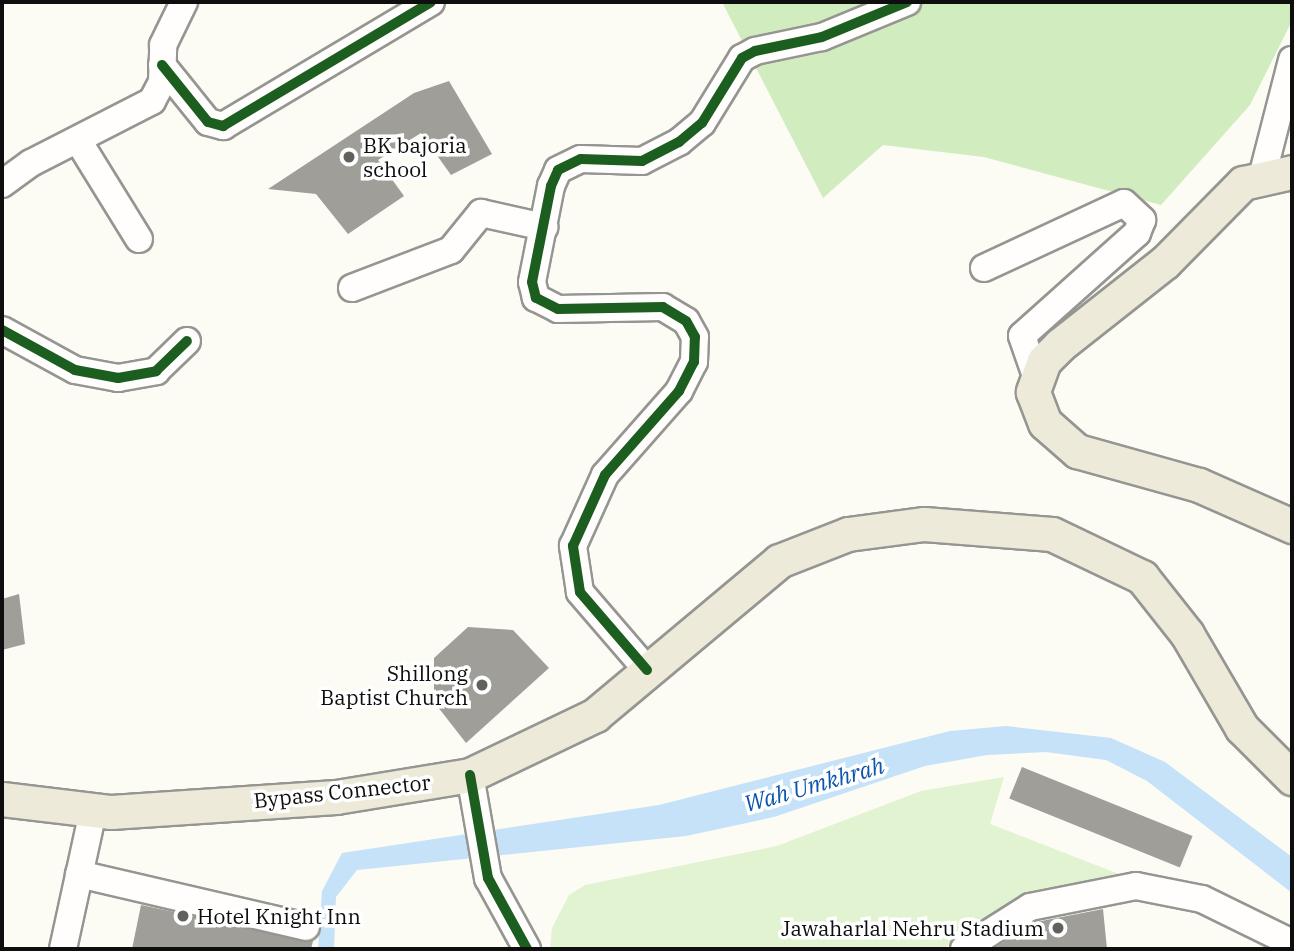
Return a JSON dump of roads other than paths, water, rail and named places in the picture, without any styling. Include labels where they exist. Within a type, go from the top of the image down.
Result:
[{"type":"main road","points":[[1278,173],[1243,183],[1165,262],[1060,345],[1036,376],[1037,409],[1077,451],[1199,485],[1292,526]]},
{"type":"main road","name":"Bypass Connector","points":[[3,799],[93,811],[336,797],[470,775],[595,715],[736,592],[801,550],[880,528],[1007,527],[1052,534],[1142,577],[1186,634],[1242,728],[1292,778]]},
{"type":"street","points":[[2,184],[31,163],[79,142],[152,101],[169,25],[184,2]]},
{"type":"street","points":[[162,65],[208,122],[223,126],[430,2]]},
{"type":"street","points":[[647,670],[580,592],[573,547],[598,485],[679,391],[694,362],[695,337],[686,321],[663,307],[558,309],[537,298],[532,282],[558,170],[581,159],[642,161],[660,154],[702,123],[742,58],[822,37],[907,2]]},
{"type":"street","points":[[1278,173],[1292,61]]},
{"type":"street","points":[[79,142],[139,239]]},
{"type":"street","points":[[984,268],[1124,203],[1142,220],[1137,233],[1022,335],[1036,376]]},
{"type":"street","points":[[352,288],[450,250],[481,214],[544,227]]},
{"type":"street","points":[[2,330],[75,370],[118,378],[156,371],[187,341]]},
{"type":"street","points":[[470,775],[484,862],[527,949]]},
{"type":"street","points":[[63,949],[93,811]]},
{"type":"street","points":[[79,874],[306,927]]},
{"type":"street","points":[[964,949],[1030,907],[1136,886],[1235,911],[1292,943]]},
{"type":"water","name":"Wah Umkhrah","points":[[1006,726],[1111,738],[1165,762],[1292,857],[1292,893],[1147,781],[1106,760],[1046,752],[987,755],[925,766],[774,817],[686,836],[357,870],[336,897],[334,949],[318,949],[322,891],[342,853],[659,805],[950,731]]},
{"type":"place","name":"BK bajoria school","points":[[349,157]]},
{"type":"place","name":"Shillong Baptist Church","points":[[482,685]]},
{"type":"place","name":"Hotel Knight Inn","points":[[183,916]]},
{"type":"place","name":"Jawaharlal Nehru Stadium","points":[[1058,928]]}]
